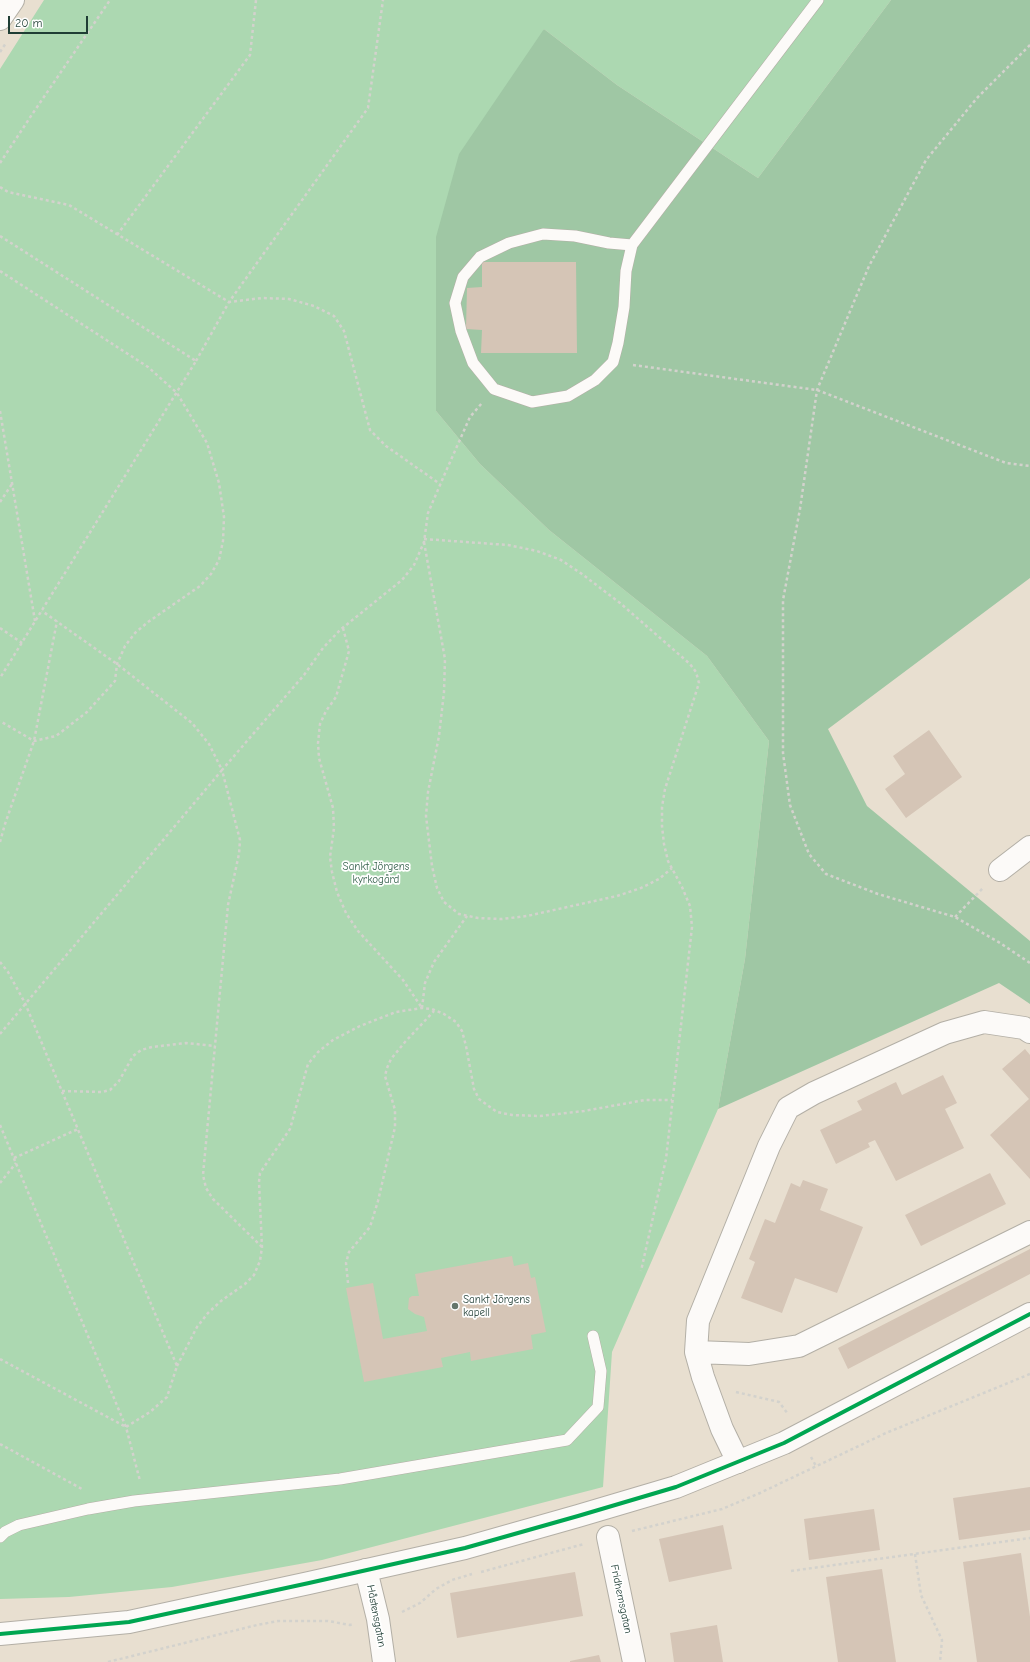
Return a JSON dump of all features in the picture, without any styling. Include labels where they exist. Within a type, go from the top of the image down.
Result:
[{"type":"street","points":[[0,19],[12,0]]},
{"type":"street","points":[[1000,870],[1030,847]]},
{"type":"street","points":[[738,1462],[722,1429],[708,1393],[696,1352],[698,1321],[769,1146],[788,1108],[814,1093],[945,1033],[984,1022],[1024,1028],[1030,1032]]},
{"type":"street","points":[[696,1352],[749,1354],[799,1346],[1030,1232]]},
{"type":"street","points":[[0,1634],[129,1622],[465,1548],[676,1487],[784,1443],[1030,1314]]},
{"type":"street","name":"Fridhemsgatan","points":[[608,1537],[634,1662]]},
{"type":"street","name":"Håstensgatan","points":[[366,1570],[378,1619],[384,1662]]},
{"type":"lane","points":[[632,245],[609,243],[575,236],[543,234],[510,243],[480,257],[463,277],[455,303],[461,331],[473,363],[494,389],[532,402],[568,396],[595,380],[613,362],[624,307],[626,270],[632,245],[818,0]]},
{"type":"lane","points":[[0,1537],[5,1532],[19,1525],[88,1509],[145,1500],[340,1479],[567,1440],[598,1407],[601,1371],[593,1336]]},
{"type":"path","points":[[0,164],[110,0]]},
{"type":"path","points":[[117,235],[250,55],[256,0]]},
{"type":"path","points":[[0,678],[177,393],[229,302],[368,108],[383,0]]},
{"type":"path","points":[[1030,45],[977,98],[926,160],[869,266],[817,390],[800,509],[783,600],[783,753],[790,805],[809,854],[826,874],[878,894],[955,917],[1000,943],[1030,963]]},
{"type":"path","points":[[0,187],[8,192],[69,205],[229,302],[262,298],[289,299],[314,306],[334,316],[344,331],[370,430],[386,446],[440,484]]},
{"type":"path","points":[[0,236],[196,361]]},
{"type":"path","points":[[0,271],[148,367],[177,393],[207,443],[218,483],[224,517],[224,541],[219,560],[211,574],[200,586],[148,622],[135,634],[125,646],[117,664],[115,681],[87,712],[56,736],[34,741],[0,721]]},
{"type":"path","points":[[613,362],[817,390],[1006,463],[1030,466]]},
{"type":"path","points":[[0,1034],[304,675],[323,648],[343,628],[402,580],[414,565],[424,540],[428,513],[470,417],[494,389]]},
{"type":"path","points":[[0,411],[35,622]]},
{"type":"path","points":[[0,502],[12,484]]},
{"type":"path","points":[[424,540],[508,545],[537,551],[561,560],[620,603],[690,664],[696,672],[699,683],[664,789],[662,807],[664,844],[672,868],[690,906],[692,927],[666,1159],[641,1271]]},
{"type":"path","points":[[424,540],[445,659],[444,692],[439,736],[428,792],[426,816],[434,874],[437,888],[444,902],[459,914],[478,918],[527,916],[557,911],[617,896],[641,888],[659,879],[672,868]]},
{"type":"path","points":[[42,611],[117,664],[192,723],[209,744],[222,770],[240,840],[239,854],[228,905],[202,1176],[206,1188],[213,1199],[262,1247]]},
{"type":"path","points":[[0,842],[34,741],[56,621]]},
{"type":"path","points":[[0,628],[22,643]]},
{"type":"path","points":[[343,628],[348,651],[336,697],[326,711],[320,724],[318,743],[319,758],[333,808],[334,828],[330,857],[332,872],[337,892],[346,914],[358,931],[402,980],[422,1008]]},
{"type":"path","points":[[0,821],[5,824]]},
{"type":"path","points":[[955,917],[1000,870]]},
{"type":"path","points":[[422,1008],[425,982],[434,962],[467,916]]},
{"type":"path","points":[[0,962],[8,972],[25,1003],[177,1366]]},
{"type":"path","points":[[126,1427],[150,1412],[167,1397],[177,1366],[197,1327],[208,1313],[221,1301],[245,1284],[254,1275],[260,1261],[262,1247],[259,1182],[260,1173],[290,1129],[308,1064],[318,1052],[333,1040],[360,1026],[396,1012],[422,1008],[444,1014],[456,1022],[462,1031],[474,1089],[479,1099],[497,1112],[512,1115],[540,1116],[584,1111],[645,1100],[672,1100]]},
{"type":"path","points":[[348,1283],[346,1262],[349,1252],[370,1227],[378,1202],[395,1127],[395,1110],[385,1076],[387,1068],[391,1059],[405,1042],[434,1011]]},
{"type":"path","points":[[62,1091],[102,1092],[110,1090],[119,1081],[132,1056],[141,1050],[152,1047],[186,1043],[215,1046]]},
{"type":"path","points":[[0,1125],[126,1427],[145,1500]]},
{"type":"path","points":[[14,1158],[78,1129]]},
{"type":"path","points":[[0,1183],[16,1163]]},
{"type":"path","points":[[0,1359],[126,1427]]},
{"type":"path","points":[[708,1393],[720,1389],[779,1402],[800,1435],[816,1466]]},
{"type":"path","points":[[0,1444],[88,1493],[88,1509]]},
{"type":"path","points":[[791,1571],[1030,1538]]},
{"type":"path","points":[[915,1554],[921,1595],[942,1640],[940,1662]]},
{"type":"green space","name":"Sankt Jörgens kyrkogård","points":[[44,0],[891,0],[758,178],[617,85],[544,29],[436,411],[480,464],[549,530],[707,656],[769,741],[745,959],[718,1109],[612,1352],[603,1487],[322,1560],[172,1587],[69,1597],[0,1599],[0,69]]},
{"type":"green space","points":[[891,0],[1030,0],[1030,578],[828,729],[867,806],[1030,941],[1030,1004],[999,983],[718,1109],[745,959],[769,741],[707,656],[549,530],[480,464],[436,411],[436,237],[459,154],[544,29],[617,85],[758,178]]},
{"type":"building","points":[[482,262],[576,262],[577,353],[481,353],[482,330],[466,329],[467,288],[482,287]]},
{"type":"building","points":[[929,730],[962,777],[906,818],[885,789],[905,774],[893,756]]},
{"type":"building","points":[[1025,1049],[1030,1055],[1030,1179],[990,1135],[1029,1099],[1002,1069]]},
{"type":"building","points":[[943,1075],[957,1103],[945,1109],[964,1148],[896,1181],[875,1140],[868,1143],[870,1147],[836,1164],[820,1130],[862,1110],[857,1101],[896,1082],[902,1095]]},
{"type":"building","points":[[990,1173],[1006,1204],[921,1246],[905,1215]]},
{"type":"building","points":[[803,1180],[828,1189],[820,1210],[863,1227],[837,1293],[795,1278],[782,1313],[741,1298],[755,1262],[749,1259],[765,1219],[775,1223],[791,1183],[800,1187]]},
{"type":"building","points":[[1030,1249],[1030,1274],[848,1369],[838,1348]]},
{"type":"building","points":[[512,1256],[514,1266],[528,1263],[531,1278],[535,1277],[546,1332],[531,1335],[533,1349],[471,1361],[470,1352],[441,1358],[443,1367],[364,1382],[346,1288],[373,1283],[383,1339],[427,1331],[424,1317],[415,1314],[408,1309],[409,1298],[412,1296],[419,1296],[415,1274]]},
{"type":"building","points":[[1030,1487],[1030,1530],[959,1540],[953,1498]]},
{"type":"building","points":[[874,1509],[880,1550],[809,1560],[804,1519]]},
{"type":"building","points":[[723,1525],[732,1569],[669,1582],[659,1539]]},
{"type":"building","points":[[1021,1553],[1030,1617],[1030,1662],[977,1662],[963,1562]]},
{"type":"building","points":[[882,1569],[896,1662],[838,1662],[826,1577]]},
{"type":"building","points":[[575,1572],[583,1616],[457,1638],[450,1593]]},
{"type":"building","points":[[717,1625],[723,1662],[674,1662],[670,1633]]},
{"type":"building","points":[[599,1655],[601,1662],[570,1662],[570,1661]]},
{"type":"transit line","points":[[0,1634],[129,1622],[309,1583],[465,1548],[676,1487],[784,1443],[1030,1314]]},
{"type":"place","name":"Sankt Jörgens kapell","points":[[455,1306]]}]
